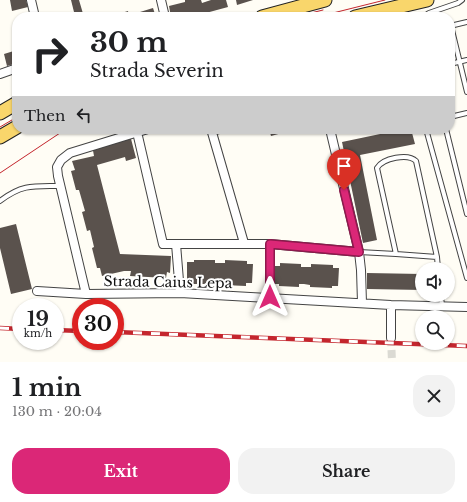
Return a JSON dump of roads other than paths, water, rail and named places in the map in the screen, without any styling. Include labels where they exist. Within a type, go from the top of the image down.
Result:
[{"type":"main road","points":[[275,12],[295,4],[325,0]]},
{"type":"main road","points":[[378,12],[427,0]]},
{"type":"main road","points":[[0,113],[12,106]]},
{"type":"main road","points":[[0,137],[12,130]]},
{"type":"street","points":[[31,0],[34,12]]},
{"type":"street","points":[[161,0],[164,12]]},
{"type":"street","points":[[0,74],[12,70]]},
{"type":"street","points":[[86,294],[60,186],[58,167],[61,160],[70,153],[132,134]]},
{"type":"street","points":[[138,134],[163,244],[176,246],[244,243],[270,244],[359,252]]},
{"type":"street","points":[[212,134],[244,243]]},
{"type":"street","points":[[331,134],[359,252],[362,303]]},
{"type":"street","points":[[270,244],[270,297]]},
{"type":"street","points":[[176,246],[180,293]]},
{"type":"street","name":"Strada Caius Lepa","points":[[37,291],[86,294],[180,293],[270,297],[391,306],[467,307]]},
{"type":"street","points":[[391,306],[391,338]]},
{"type":"lane","points":[[432,12],[458,4],[462,0]]},
{"type":"lane","points":[[455,25],[467,22]]},
{"type":"lane","points":[[455,42],[467,92]]},
{"type":"lane","points":[[455,62],[467,60]]},
{"type":"lane","points":[[455,116],[467,113]]},
{"type":"lane","points":[[427,134],[467,278]]},
{"type":"lane","points":[[447,134],[467,214]]},
{"type":"lane","points":[[396,254],[378,168],[380,163],[385,161],[412,157],[416,161],[437,262]]},
{"type":"lane","points":[[0,201],[13,192],[26,186],[60,186]]},
{"type":"lane","points":[[359,252],[437,257]]},
{"type":"lane","points":[[442,302],[442,307]]},
{"type":"tunnel","points":[[391,338],[392,362]]},
{"type":"tram line","points":[[337,12],[385,0]]},
{"type":"tram line","points":[[315,12],[323,10]]},
{"type":"tram line","points":[[0,127],[12,120]]},
{"type":"tram line","points":[[0,173],[58,134]]},
{"type":"railway","points":[[0,328],[12,329]]},
{"type":"railway","points":[[64,330],[72,331]]},
{"type":"railway","points":[[124,332],[467,346]]}]
